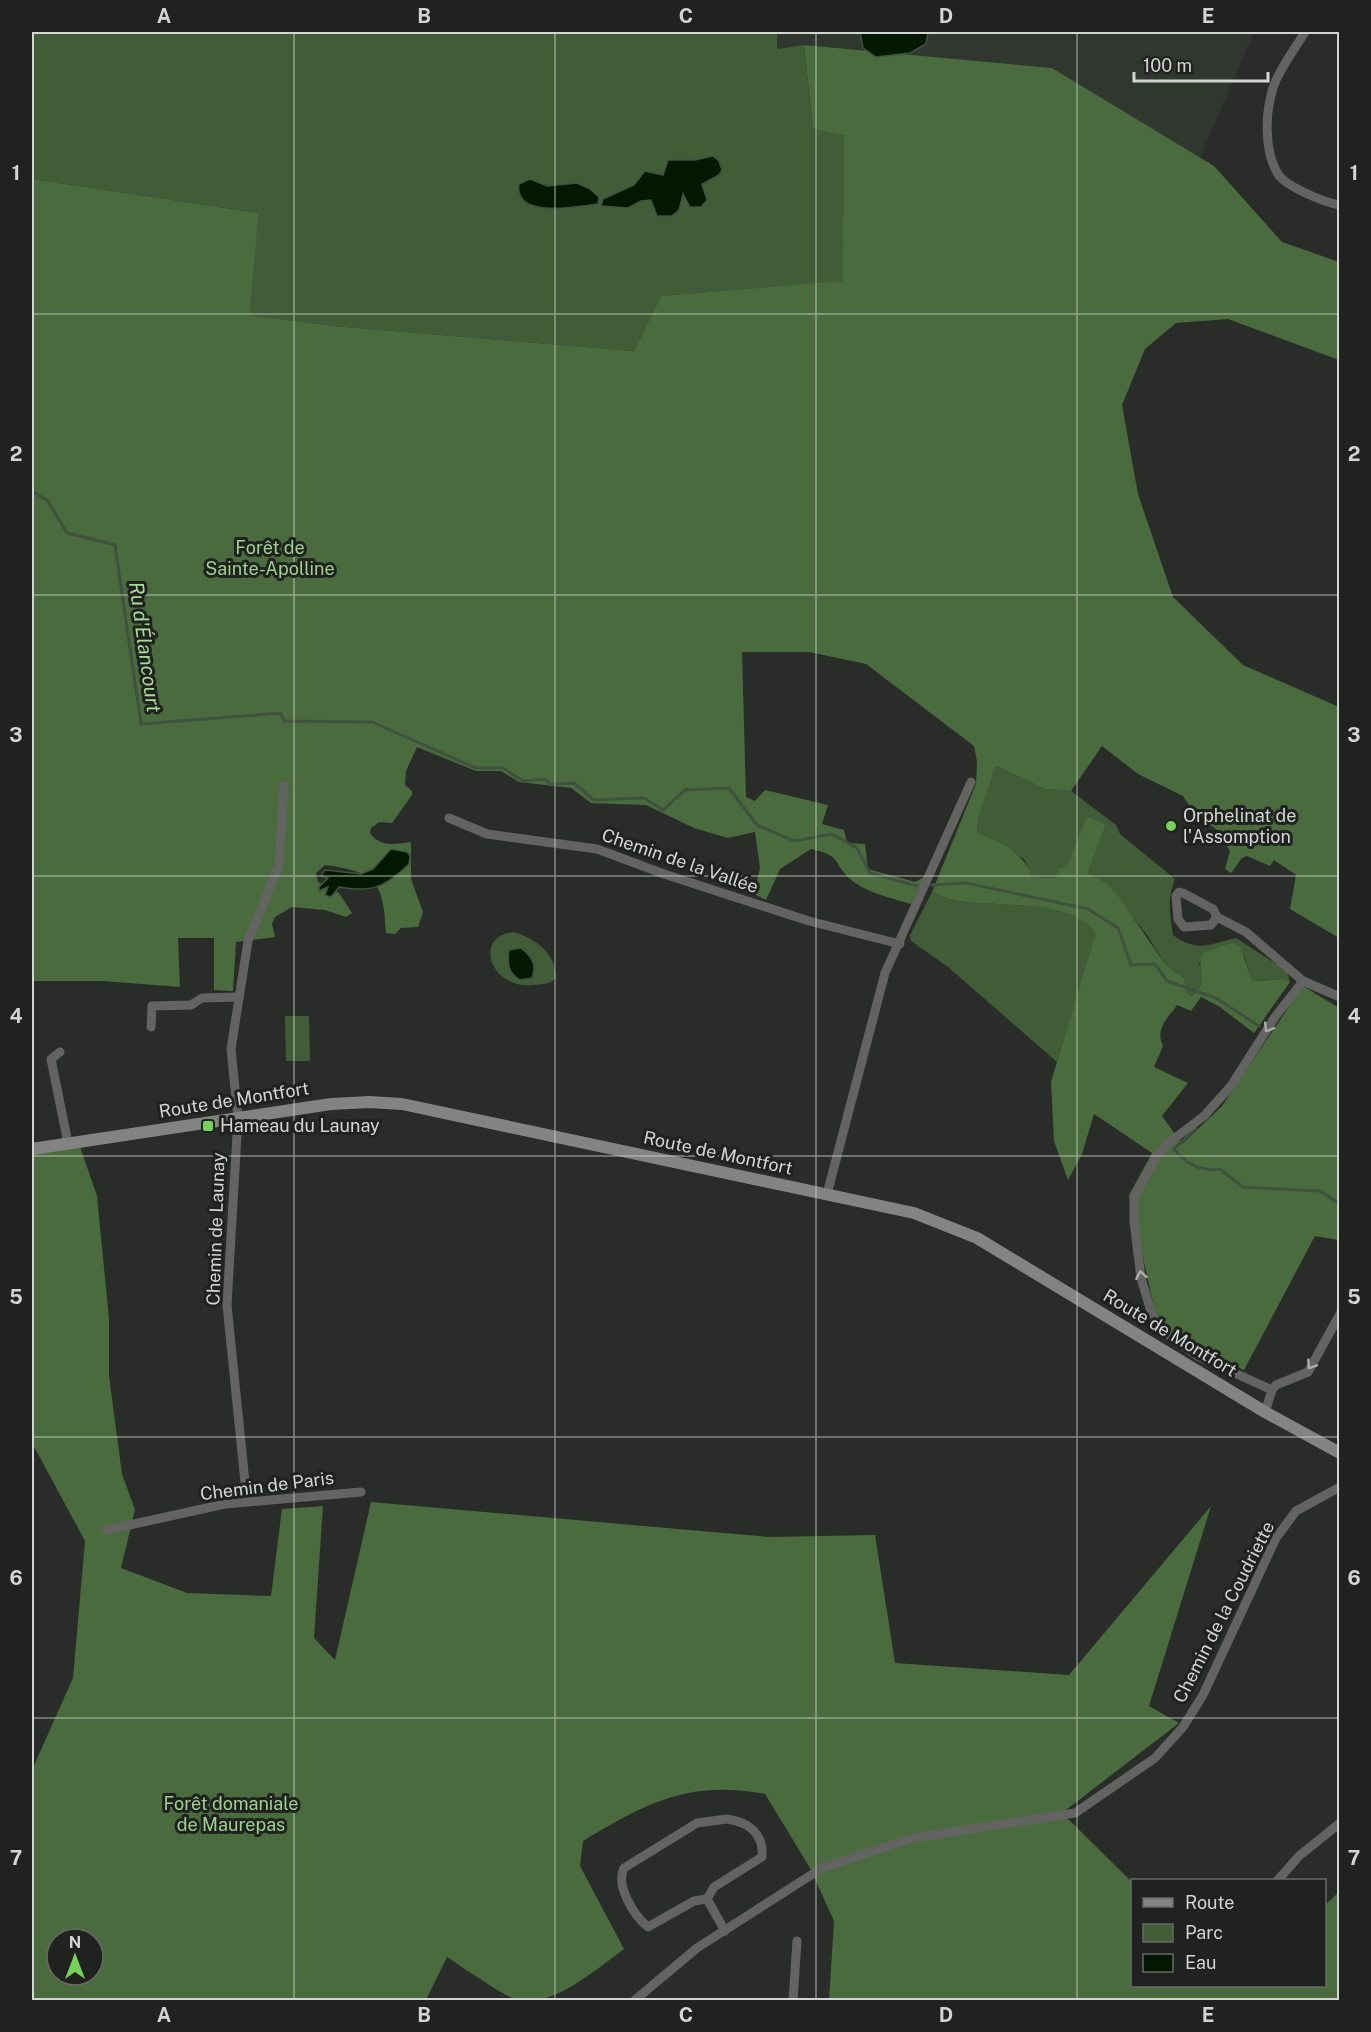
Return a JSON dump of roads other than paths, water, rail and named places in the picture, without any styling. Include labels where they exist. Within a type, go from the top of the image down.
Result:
[{"type":"street","points":[[1305,32],[1273,87],[1268,115],[1269,155],[1279,176],[1304,192],[1340,205]]},
{"type":"street","points":[[827,1194],[885,973],[971,782]]},
{"type":"street","name":"Chemin de Launay","points":[[247,1502],[228,1305],[238,1118],[231,1049],[248,941],[279,865],[284,785]]},
{"type":"street","name":"Chemin de la Vallée","points":[[449,818],[487,834],[597,849],[664,874],[809,921],[900,944]]},
{"type":"street","points":[[1217,917],[1212,926],[1184,927],[1178,919],[1176,896],[1179,892],[1183,893],[1213,909],[1217,917],[1246,932],[1303,981],[1340,997]]},
{"type":"street","points":[[1272,1390],[1190,1350],[1160,1325],[1149,1306],[1141,1278],[1134,1197],[1157,1156],[1179,1132],[1204,1116],[1231,1086],[1275,1017],[1303,981]]},
{"type":"street","points":[[151,1027],[152,1006],[191,1005],[202,998],[239,997]]},
{"type":"street","points":[[60,1052],[51,1059],[68,1143]]},
{"type":"street","name":"Route de Montfort","points":[[32,1149],[331,1104],[369,1102],[402,1104],[914,1213],[977,1238],[1265,1412],[1340,1453]]},
{"type":"street","points":[[1265,1412],[1272,1390],[1276,1385],[1308,1372],[1340,1314]]},
{"type":"street","name":"Chemin de la Coudriette","points":[[635,2001],[697,1948],[822,1868],[913,1838],[1075,1814],[1155,1758],[1183,1727],[1203,1695],[1276,1538],[1296,1512],[1340,1487]]},
{"type":"street","name":"Chemin de Paris","points":[[107,1530],[225,1504],[361,1492]]},
{"type":"street","points":[[727,1819],[744,1821],[754,1829],[763,1848],[762,1857],[714,1887],[706,1899],[694,1901],[648,1927],[633,1910],[621,1882],[621,1874],[624,1868],[640,1857],[696,1823],[727,1819]]},
{"type":"street","points":[[1280,1879],[1299,1856],[1340,1823]]},
{"type":"street","points":[[706,1899],[725,1931]]},
{"type":"street","points":[[793,2001],[797,1941]]},
{"type":"water","points":[[860,32],[928,32],[926,44],[910,53],[876,57],[863,48]]},
{"type":"water","points":[[713,156],[719,161],[722,170],[719,175],[702,184],[707,200],[701,207],[690,207],[683,194],[679,210],[672,216],[657,216],[651,200],[641,201],[628,208],[601,206],[603,199],[634,185],[645,171],[663,175],[668,160],[695,160]]},
{"type":"water","points":[[530,179],[547,186],[577,183],[590,189],[599,197],[598,204],[563,208],[536,207],[526,203],[520,195],[519,184]]},
{"type":"water","points":[[391,849],[407,852],[410,856],[409,864],[385,883],[360,889],[339,887],[331,897],[325,895],[328,887],[319,891],[319,887],[328,878],[321,876],[325,870],[361,874],[373,869]]},
{"type":"water","points":[[521,948],[531,958],[534,969],[532,978],[520,980],[509,968],[508,960],[509,950]]},
{"type":"waterway","name":"Ru d'Élancourt","points":[[32,491],[48,501],[67,533],[115,545],[141,724],[281,713],[284,721],[372,722],[476,768],[503,768],[523,781],[543,779],[552,784],[574,783],[594,800],[644,798],[663,810],[685,790],[729,788],[757,825],[794,841],[832,834],[857,848],[870,873],[917,886]]},
{"type":"waterway","name":"Ru d'Élancourt","points":[[932,885],[966,883],[1088,909],[1118,928],[1131,965],[1155,964],[1167,981],[1216,998],[1259,1026]]},
{"type":"waterway","name":"Ru d'Élancourt","points":[[1196,1128],[1174,1149],[1194,1166],[1220,1169],[1243,1187],[1320,1191],[1340,1204]]},
{"type":"place","name":"Orphelinat de l'Assomption","points":[[1171,826]]},
{"type":"place","name":"Hameau du Launay","points":[[208,1126]]},
{"type":"park label","name":"Forêt de Sainte-Apolline","points":[[270,558]]},
{"type":"park label","name":"Forêt domaniale de Maurepas","points":[[231,1814]]}]
